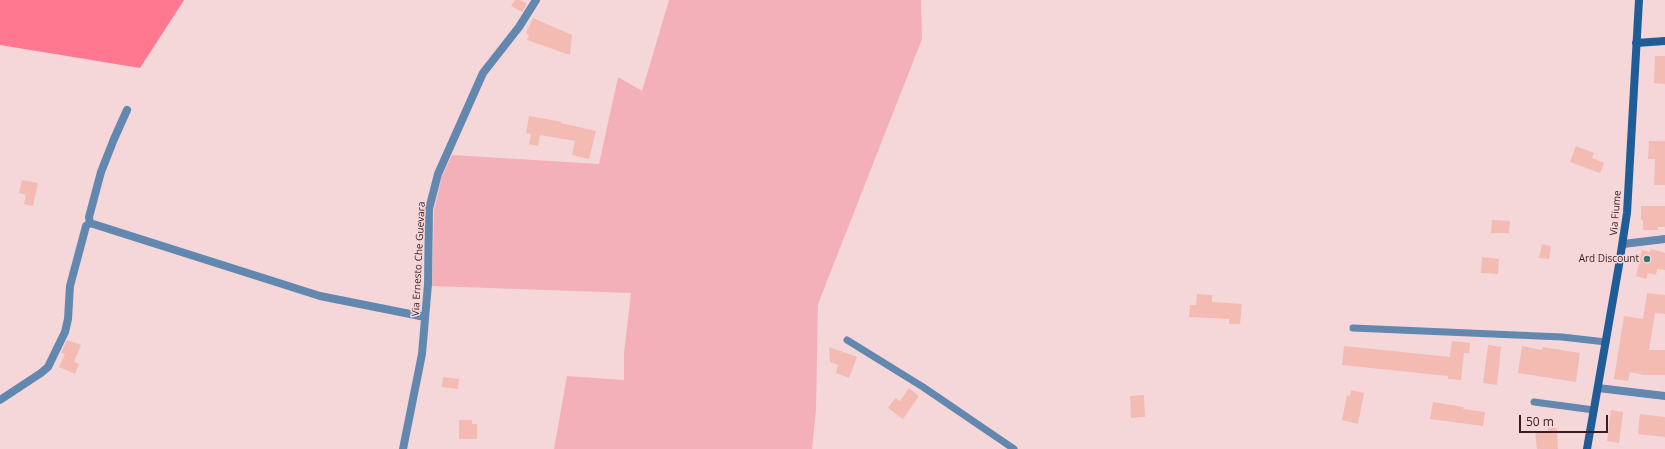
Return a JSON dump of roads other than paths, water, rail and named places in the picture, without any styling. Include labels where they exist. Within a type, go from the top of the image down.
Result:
[{"type":"street","name":"Via Ernesto Che Guevara","points":[[403,449],[422,354],[428,284],[429,209],[438,174],[483,72],[518,27],[536,0]]},
{"type":"street","name":"Via Fiume","points":[[1587,449],[1623,244],[1627,213],[1639,0]]},
{"type":"street","points":[[1636,43],[1665,41]]},
{"type":"street","points":[[90,223],[89,217],[101,172],[127,110]]},
{"type":"street","points":[[90,223],[320,296],[425,317]]},
{"type":"street","points":[[0,400],[48,367],[65,332],[68,319],[70,286],[86,226],[90,223]]},
{"type":"street","points":[[1623,244],[1665,239]]},
{"type":"street","points":[[1598,388],[1665,396]]},
{"type":"lane","points":[[1353,328],[1562,337],[1606,342]]},
{"type":"lane","points":[[847,340],[923,387],[1014,449]]},
{"type":"lane","points":[[1534,402],[1594,410]]},
{"type":"place","name":"Ard Discount","points":[[1647,259]]}]
